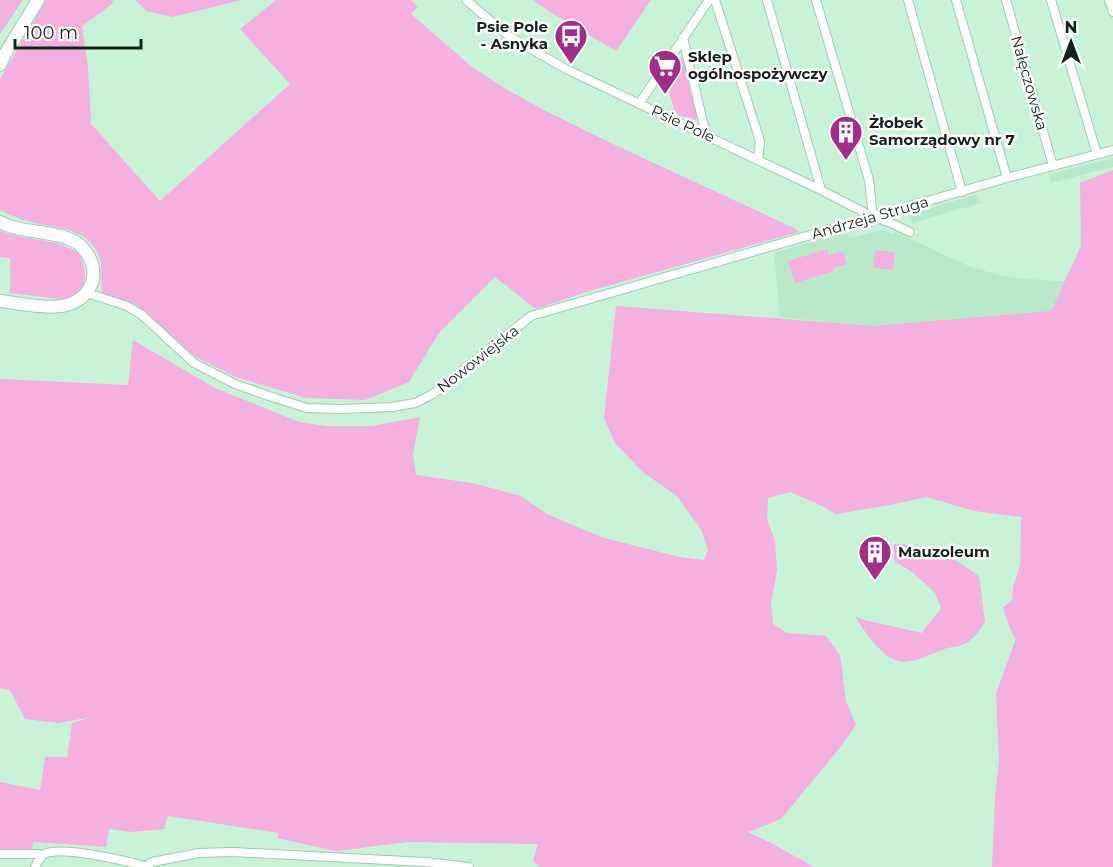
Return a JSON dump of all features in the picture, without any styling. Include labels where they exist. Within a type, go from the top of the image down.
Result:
[{"type":"street","points":[[2,57],[38,0]]},
{"type":"street","name":"Psie Pole","points":[[466,0],[512,38],[566,69],[873,217],[910,232]]},
{"type":"street","points":[[639,104],[709,0]]},
{"type":"street","points":[[715,0],[760,141],[758,160]]},
{"type":"street","points":[[767,0],[821,190]]},
{"type":"street","points":[[816,0],[869,180],[873,217]]},
{"type":"street","points":[[908,0],[962,192]]},
{"type":"street","points":[[956,0],[1007,178]]},
{"type":"street","name":"Nałęczowska","points":[[1006,0],[1053,166]]},
{"type":"street","points":[[1051,0],[1097,154]]},
{"type":"street","points":[[1109,0],[1113,12]]},
{"type":"street","points":[[683,38],[706,135]]},
{"type":"street","name":"Andrzeja Struga","points":[[644,283],[1007,178],[1113,150]]},
{"type":"street","points":[[0,222],[71,240],[79,245],[91,260],[93,270],[92,283],[87,293],[73,304],[63,306],[0,301]]},
{"type":"street","name":"Nowowiejska","points":[[87,293],[127,306],[142,315],[194,363],[235,384],[308,408],[342,409],[392,407],[415,403],[433,394],[531,316],[644,283]]},
{"type":"street","points":[[0,854],[42,855],[60,851],[82,853],[148,867],[152,862],[199,853],[233,852],[425,862],[468,867]]},
{"type":"street","points":[[36,867],[42,855]]},
{"type":"shaded area","points":[[23,0],[0,34],[0,1]]},
{"type":"shaded area","points":[[46,0],[113,0],[112,4],[82,26],[88,67],[91,124],[160,201],[290,84],[240,29],[276,0],[411,0],[418,7],[411,14],[472,67],[504,88],[615,145],[799,232],[586,292],[536,309],[495,277],[439,333],[409,382],[365,400],[306,398],[236,377],[194,356],[138,306],[102,293],[99,256],[88,240],[72,231],[26,221],[0,210],[0,79]]},
{"type":"shaded area","points":[[135,0],[242,0],[172,17],[147,11]]},
{"type":"shaded area","points":[[533,0],[651,0],[616,51]]},
{"type":"shaded area","points":[[682,57],[699,116],[696,120],[675,113],[665,77],[674,62]]},
{"type":"shaded area","points":[[1113,158],[1113,167],[1051,183],[1049,174]]},
{"type":"shaded area","points":[[1113,170],[1113,867],[992,867],[999,761],[996,693],[1016,639],[1003,608],[1012,600],[1013,587],[1020,565],[1021,517],[974,511],[927,497],[836,514],[790,492],[768,498],[767,519],[775,541],[777,570],[771,603],[773,624],[787,633],[826,636],[840,655],[846,701],[856,725],[781,819],[748,832],[814,867],[540,867],[533,861],[538,844],[408,842],[335,851],[277,838],[279,833],[168,816],[164,829],[131,832],[109,829],[106,847],[33,842],[32,850],[0,851],[0,782],[40,790],[45,757],[67,757],[72,723],[92,717],[58,723],[25,719],[10,690],[0,688],[0,379],[128,385],[133,340],[215,388],[299,422],[325,426],[372,426],[420,417],[413,454],[416,475],[472,483],[521,496],[547,514],[601,537],[679,557],[704,560],[708,550],[702,531],[677,496],[644,473],[615,443],[604,418],[616,306],[874,326],[1051,311],[1081,246],[1080,183]]},
{"type":"shaded area","points":[[978,194],[981,203],[912,223],[909,214]]},
{"type":"shaded area","points":[[883,230],[892,234],[895,231],[950,258],[995,274],[1017,278],[1082,281],[1081,340],[862,326],[780,317],[774,253],[847,231],[849,238]]},
{"type":"shaded area","points":[[0,231],[52,242],[77,253],[81,256],[84,270],[83,286],[69,300],[10,293],[10,258],[0,257]]},
{"type":"shaded area","points":[[827,249],[829,255],[843,251],[847,264],[833,268],[834,271],[795,283],[788,261]]},
{"type":"shaded area","points":[[875,250],[895,252],[893,270],[873,268]]},
{"type":"shaded area","points":[[894,544],[918,546],[936,551],[956,560],[979,576],[985,622],[969,641],[904,662],[889,657],[869,637],[855,616],[922,633],[941,608],[935,593],[911,571],[894,561]]},
{"type":"place","name":"Psie Pole - Asnyka","points":[[571,65]]},
{"type":"place","name":"Sklep ogólnospożywczy","points":[[665,95]]},
{"type":"place","name":"Żłobek Samorządowy nr 7","points":[[846,161]]},
{"type":"place","name":"Mauzoleum","points":[[875,581]]}]
